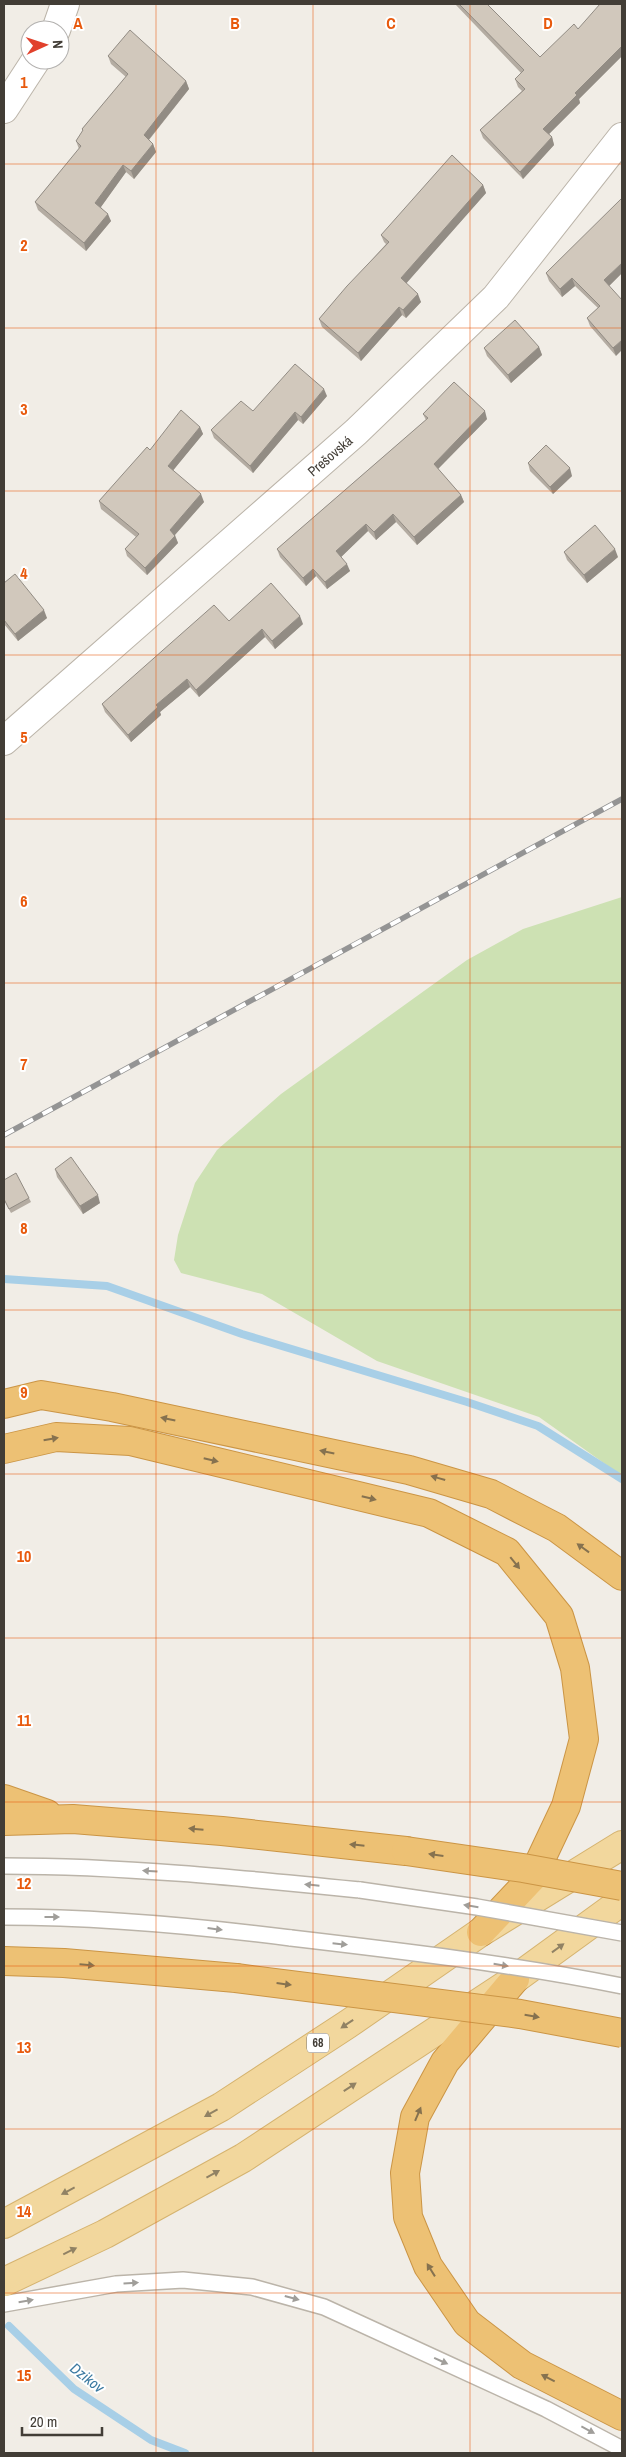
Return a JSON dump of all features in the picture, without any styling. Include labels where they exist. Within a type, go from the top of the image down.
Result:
[{"type":"highway","points":[[4,1404],[41,1394],[112,1407],[409,1470],[491,1494],[556,1528],[622,1576]]},
{"type":"highway","points":[[4,1449],[56,1437],[130,1441],[428,1513],[507,1552],[559,1616],[575,1668],[584,1739],[566,1806],[532,1878],[481,1932]]},
{"type":"highway","points":[[4,1799],[42,1813],[72,1819]]},
{"type":"highway","points":[[4,1821],[72,1819],[222,1831],[406,1850],[622,1886]]},
{"type":"highway","points":[[4,1962],[64,1963],[236,1978],[520,2014],[622,2033]]},
{"type":"highway","points":[[515,1979],[444,2062],[416,2116],[405,2173],[408,2217],[428,2266],[467,2323],[522,2365],[622,2416]]},
{"type":"main road","name":"68","points":[[4,2224],[221,2108],[348,2024],[481,1932],[622,1845]]},
{"type":"main road","points":[[15,2277],[105,2234],[243,2158],[515,1979],[622,1901]]},
{"type":"street","points":[[59,20],[65,4]]},
{"type":"street","points":[[4,109],[29,70]]},
{"type":"street","name":"Prešovská","points":[[4,741],[356,432],[489,304],[622,137]]},
{"type":"lane","points":[[4,1866],[77,1866],[143,1870],[360,1890],[477,1907],[622,1933]]},
{"type":"lane","points":[[4,1917],[64,1917],[186,1925],[428,1954],[570,1975],[622,1986]]},
{"type":"lane","points":[[4,2304],[116,2284],[183,2280],[252,2287],[324,2307],[546,2408],[622,2448]]},
{"type":"green space","points":[[622,897],[622,1476],[539,1417],[377,1361],[262,1294],[181,1273],[174,1260],[178,1235],[195,1183],[217,1150],[281,1094],[467,960],[523,929]]},
{"type":"building","points":[[459,4],[487,4],[540,57],[574,24],[578,29],[600,4],[622,4],[622,46],[575,93],[577,95],[543,129],[552,137],[520,172],[480,130],[525,89],[515,79],[524,70]]},
{"type":"building","points":[[130,30],[186,81],[144,135],[153,144],[131,171],[123,165],[95,203],[108,214],[84,243],[35,202],[81,146],[76,141],[82,129],[128,74],[108,56]]},
{"type":"building","points":[[452,155],[483,185],[401,278],[418,294],[403,310],[399,307],[358,353],[319,319],[389,242],[381,235]]},
{"type":"building","points":[[622,198],[622,263],[604,280],[622,300],[622,340],[613,348],[587,318],[600,306],[572,278],[560,289],[546,273]]},
{"type":"building","points":[[515,320],[539,347],[508,375],[484,348]]},
{"type":"building","points":[[295,364],[324,389],[301,417],[295,412],[250,466],[211,430],[241,401],[253,411]]},
{"type":"building","points":[[454,382],[485,411],[434,464],[461,495],[414,537],[393,514],[374,532],[366,524],[336,551],[347,564],[325,582],[313,569],[303,578],[277,549],[428,418],[423,414]]},
{"type":"building","points":[[181,410],[200,427],[168,466],[201,494],[170,530],[175,536],[145,568],[125,549],[139,534],[99,501],[147,447],[150,450]]},
{"type":"building","points":[[546,445],[570,468],[550,487],[528,463]]},
{"type":"building","points":[[595,525],[615,549],[584,575],[564,552]]},
{"type":"building","points":[[15,574],[44,610],[15,634],[4,620],[4,583]]},
{"type":"building","points":[[271,583],[300,616],[272,641],[262,629],[196,690],[187,679],[156,705],[158,707],[128,735],[102,704],[214,605],[229,621]]},
{"type":"building","points":[[71,1157],[98,1195],[80,1206],[55,1169]]},
{"type":"building","points":[[16,1173],[29,1198],[9,1209],[4,1199],[4,1180]]},
{"type":"waterway","points":[[4,1279],[107,1286],[242,1334],[467,1402],[538,1426],[622,1479]]},
{"type":"waterway","name":"Dzikov","points":[[9,2326],[74,2389],[151,2440],[185,2453]]},
{"type":"railway","points":[[4,1135],[622,799]]}]
